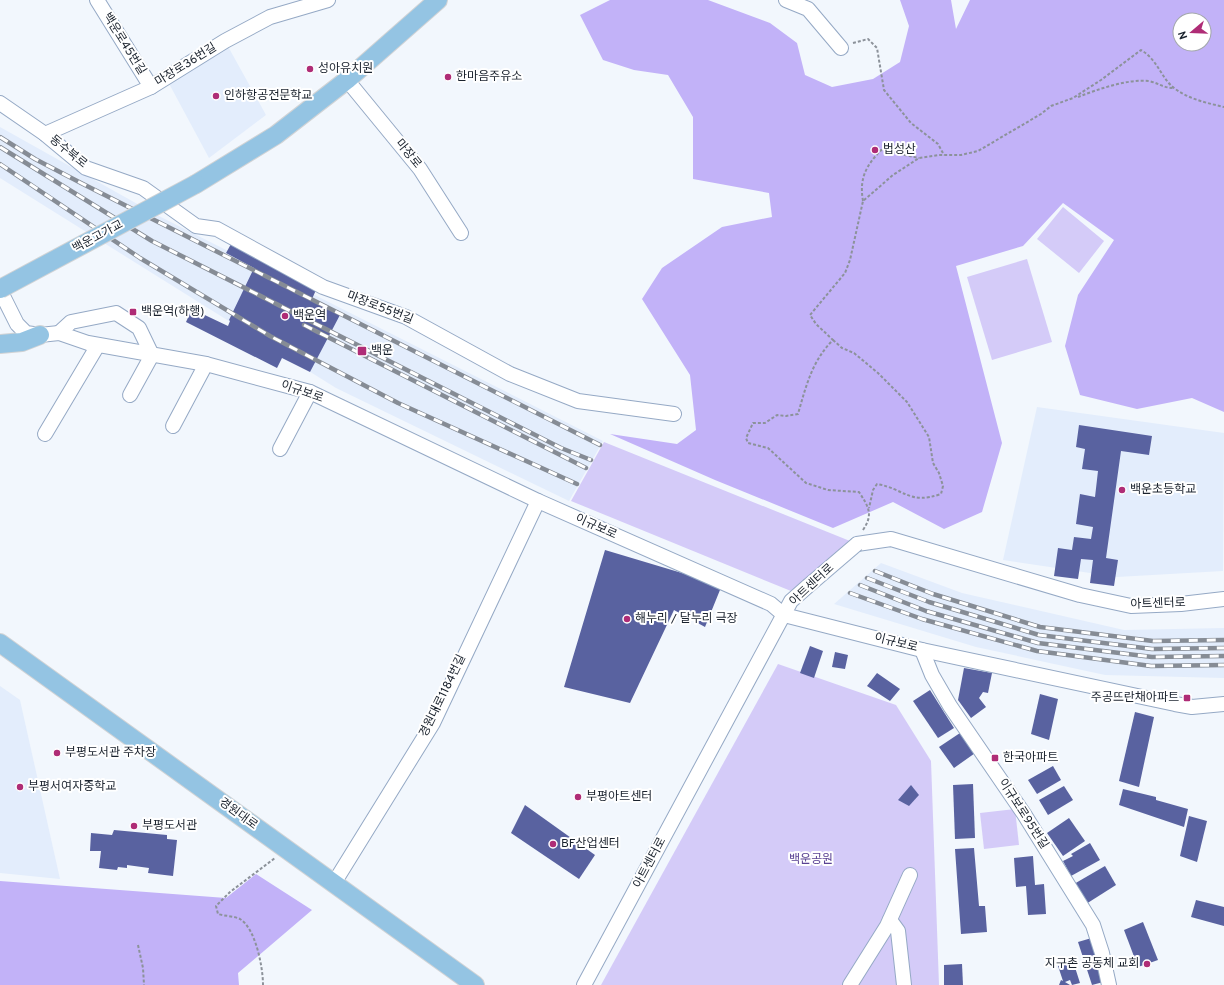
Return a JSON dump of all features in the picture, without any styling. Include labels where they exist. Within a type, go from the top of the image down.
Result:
[{"type":"main road","points":[[347,80],[438,0]]},
{"type":"main road","name":"백운고가교","points":[[0,289],[196,184],[276,135],[347,80]]},
{"type":"main road","points":[[0,344],[22,342],[40,335]]},
{"type":"main road","name":"경원대로","points":[[0,643],[475,985]]},
{"type":"street","name":"백운로45번길","points":[[97,0],[151,87]]},
{"type":"street","name":"마장로36번길","points":[[45,134],[151,87],[225,41],[270,17],[328,0]]},
{"type":"street","points":[[786,0],[808,9],[841,48]]},
{"type":"street","name":"마장로","points":[[347,80],[420,169],[461,234]]},
{"type":"street","name":"동수북로","points":[[0,103],[27,120],[86,168],[143,188]]},
{"type":"street","name":"마장로55번길","points":[[143,188],[196,226],[217,229],[323,287],[406,316],[510,374],[578,401],[674,414]]},
{"type":"street","name":"이규보로","points":[[0,289],[17,324],[26,333],[40,335],[59,333],[88,344],[206,364],[310,392],[538,501],[771,604],[784,615],[922,650],[1175,704],[1192,707],[1224,704]]},
{"type":"street","points":[[59,333],[71,322],[116,313],[139,328],[152,355],[130,395]]},
{"type":"street","points":[[45,434],[98,345]]},
{"type":"street","points":[[173,426],[206,364]]},
{"type":"street","points":[[280,449],[310,392]]},
{"type":"street","name":"경원대로1184번길","points":[[334,883],[433,723],[538,501]]},
{"type":"street","name":"아트센터로","points":[[584,985],[791,600],[860,538],[891,539],[1080,595],[1131,606],[1181,604],[1224,599]]},
{"type":"street","name":"이규보로95번길","points":[[922,650],[932,675],[950,706],[1024,814],[1093,926],[1102,953],[1109,985]]},
{"type":"street","points":[[850,985],[890,920],[910,876]]},
{"type":"street","points":[[890,920],[898,931],[904,985]]},
{"type":"path","points":[[841,48],[857,41],[868,39],[877,48],[884,90],[911,123],[938,144],[944,155]]},
{"type":"path","points":[[1073,98],[1101,80],[1141,50],[1150,55],[1173,88]]},
{"type":"path","points":[[860,538],[868,522],[873,490],[877,484],[889,486],[905,495],[917,499],[928,498],[941,494],[943,486],[939,473],[933,463],[929,437],[907,402],[878,373],[854,353],[842,348],[833,340],[816,324],[810,315],[845,273],[850,260],[863,201],[860,188],[868,164],[881,150],[919,158],[944,155],[961,155],[978,151],[1041,114],[1051,106],[1097,90],[1123,83],[1150,81],[1165,88],[1173,88],[1200,102],[1224,107]]},
{"type":"path","points":[[863,201],[893,175],[919,158]]},
{"type":"path","points":[[833,340],[824,349],[811,370],[798,414],[786,416],[778,415],[765,422],[753,424],[746,438],[748,443],[768,448],[806,483],[828,490],[859,492],[869,508]]},
{"type":"path","points":[[263,985],[263,970],[252,933],[240,919],[218,914],[216,906],[253,873],[288,850]]},
{"type":"path","points":[[138,945],[143,968],[144,985]]},
{"type":"shaded area","points":[[610,0],[708,0],[770,23],[797,43],[805,75],[832,87],[873,79],[900,62],[909,26],[900,0],[951,0],[956,29],[970,0],[1224,0],[1224,412],[1192,398],[1137,409],[1080,395],[1065,346],[1078,295],[1114,240],[1063,203],[1023,246],[956,266],[1002,443],[982,512],[944,529],[893,502],[833,528],[715,480],[610,434],[677,444],[696,430],[690,375],[642,299],[662,268],[722,227],[772,217],[769,193],[693,179],[693,117],[668,75],[634,70],[603,60],[580,15]]},
{"type":"shaded area","name":"인하항공전문학교","points":[[225,41],[266,115],[209,158],[166,78]]},
{"type":"shaded area","points":[[0,127],[157,215],[603,441],[569,501],[336,388],[0,178]]},
{"type":"shaded area","name":"백운초등학교","points":[[1037,407],[1224,433],[1223,571],[1117,577],[1003,560]]},
{"type":"shaded area","points":[[881,563],[962,593],[1124,630],[1224,628],[1224,678],[1105,675],[976,647],[834,604]]},
{"type":"shaded area","name":"부평서여자중학교","points":[[0,686],[20,700],[60,879],[0,873]]},
{"type":"shaded area","points":[[256,874],[312,910],[238,973],[239,985],[0,985],[0,881],[226,898]]},
{"type":"green space","points":[[1063,207],[1104,241],[1079,273],[1037,239]]},
{"type":"green space","points":[[1027,259],[1052,342],[992,360],[967,277]]},
{"type":"green space","points":[[604,442],[850,541],[791,591],[571,501]]},
{"type":"green space","name":"백운공원","points":[[778,664],[896,705],[931,761],[939,985],[601,985]]},
{"type":"green space","points":[[1015,809],[1019,845],[984,849],[980,813]]},
{"type":"building","name":"백운역","points":[[231,244],[316,290],[312,299],[341,313],[310,372],[282,358],[277,368],[186,322],[192,309],[228,326],[229,320],[254,268],[226,253]]},
{"type":"building","points":[[1079,425],[1152,436],[1149,455],[1121,451],[1106,558],[1118,560],[1114,586],[1090,583],[1093,560],[1081,559],[1078,579],[1054,576],[1058,548],[1072,550],[1074,537],[1091,539],[1093,527],[1076,524],[1080,494],[1095,497],[1098,471],[1082,469],[1085,449],[1076,447]]},
{"type":"building","name":"해누리 / 달누리 극장","points":[[605,550],[722,585],[705,627],[674,610],[630,703],[564,687]]},
{"type":"building","points":[[810,646],[823,651],[814,678],[800,673]]},
{"type":"building","points":[[835,652],[848,655],[845,669],[832,667]]},
{"type":"building","points":[[964,668],[992,673],[988,693],[983,692],[979,698],[986,707],[971,718],[958,700]]},
{"type":"building","points":[[877,673],[900,689],[890,701],[867,686]]},
{"type":"building","points":[[930,690],[954,728],[938,738],[913,701]]},
{"type":"building","points":[[1040,694],[1058,699],[1049,740],[1031,734]]},
{"type":"building","points":[[1135,712],[1154,717],[1139,787],[1119,781]]},
{"type":"building","points":[[963,731],[978,751],[954,768],[939,747]]},
{"type":"building","points":[[1053,766],[1061,780],[1037,794],[1028,780]]},
{"type":"building","points":[[973,784],[975,838],[955,839],[953,785]]},
{"type":"building","points":[[911,785],[919,795],[909,806],[898,800]]},
{"type":"building","points":[[1064,786],[1073,800],[1048,815],[1039,800]]},
{"type":"building","points":[[1123,789],[1156,797],[1156,800],[1188,809],[1184,827],[1119,805]]},
{"type":"building","name":"BF산업센터","points":[[525,805],[595,855],[579,879],[511,833]]},
{"type":"building","points":[[1189,816],[1207,821],[1197,862],[1180,856]]},
{"type":"building","points":[[1069,818],[1085,841],[1063,856],[1047,833]]},
{"type":"building","points":[[114,830],[167,835],[167,839],[177,840],[173,876],[148,873],[149,868],[127,865],[127,868],[118,867],[117,870],[99,868],[101,851],[90,851],[91,833],[112,835]]},
{"type":"building","points":[[1090,843],[1100,860],[1071,876],[1063,861],[1073,856],[1071,854]]},
{"type":"building","points":[[974,848],[979,906],[985,906],[987,932],[961,934],[955,849]]},
{"type":"building","points":[[1033,856],[1035,885],[1044,884],[1046,914],[1028,915],[1026,886],[1016,887],[1014,858]]},
{"type":"building","points":[[1105,866],[1116,885],[1086,904],[1074,884]]},
{"type":"building","points":[[1196,900],[1224,907],[1224,926],[1191,917]]},
{"type":"building","points":[[1143,922],[1158,960],[1138,967],[1124,930]]},
{"type":"building","points":[[1095,937],[1107,981],[1092,985],[1078,942]]},
{"type":"building","points":[[1073,961],[1080,983],[1072,985],[1070,980],[1065,982],[1070,985],[1059,985],[1061,980],[1063,981],[1058,966]]},
{"type":"building","points":[[962,964],[963,985],[944,985],[944,965]]},
{"type":"railway","points":[[0,137],[35,159],[81,183],[600,445]]},
{"type":"railway","points":[[0,147],[152,241],[561,448],[591,460]]},
{"type":"railway","points":[[0,164],[140,258],[270,336],[398,403],[577,484]]},
{"type":"railway","points":[[304,325],[586,468]]},
{"type":"railway","points":[[875,571],[933,594],[1040,627],[1153,641],[1224,640]]},
{"type":"railway","points":[[867,578],[929,602],[1039,635],[1152,649],[1224,648]]},
{"type":"railway","points":[[860,585],[926,611],[1038,643],[1152,657],[1224,656]]},
{"type":"railway","points":[[850,593],[922,619],[1037,651],[1151,666],[1224,665]]},
{"type":"place","name":"성아유치원","points":[[310,69]]},
{"type":"place","name":"한마음주유소","points":[[448,77]]},
{"type":"place","name":"인하항공전문학교","points":[[216,96]]},
{"type":"place","name":"법성산","points":[[875,150]]},
{"type":"place","name":"백운역(하행)","points":[[133,312]]},
{"type":"place","name":"백운역","points":[[285,316]]},
{"type":"place","name":"백운","points":[[362,351]]},
{"type":"place","name":"백운초등학교","points":[[1122,490]]},
{"type":"place","name":"해누리 / 달누리 극장","points":[[627,619]]},
{"type":"place","name":"주공뜨란채아파트","points":[[1187,698]]},
{"type":"place","name":"부평도서관 주차장","points":[[57,753]]},
{"type":"place","name":"한국아파트","points":[[995,758]]},
{"type":"place","name":"부평서여자중학교","points":[[20,787]]},
{"type":"place","name":"부평아트센터","points":[[578,797]]},
{"type":"place","name":"부평도서관","points":[[134,826]]},
{"type":"place","name":"BF산업센터","points":[[553,844]]},
{"type":"place","name":"지구촌 공동체 교회","points":[[1147,964]]}]
